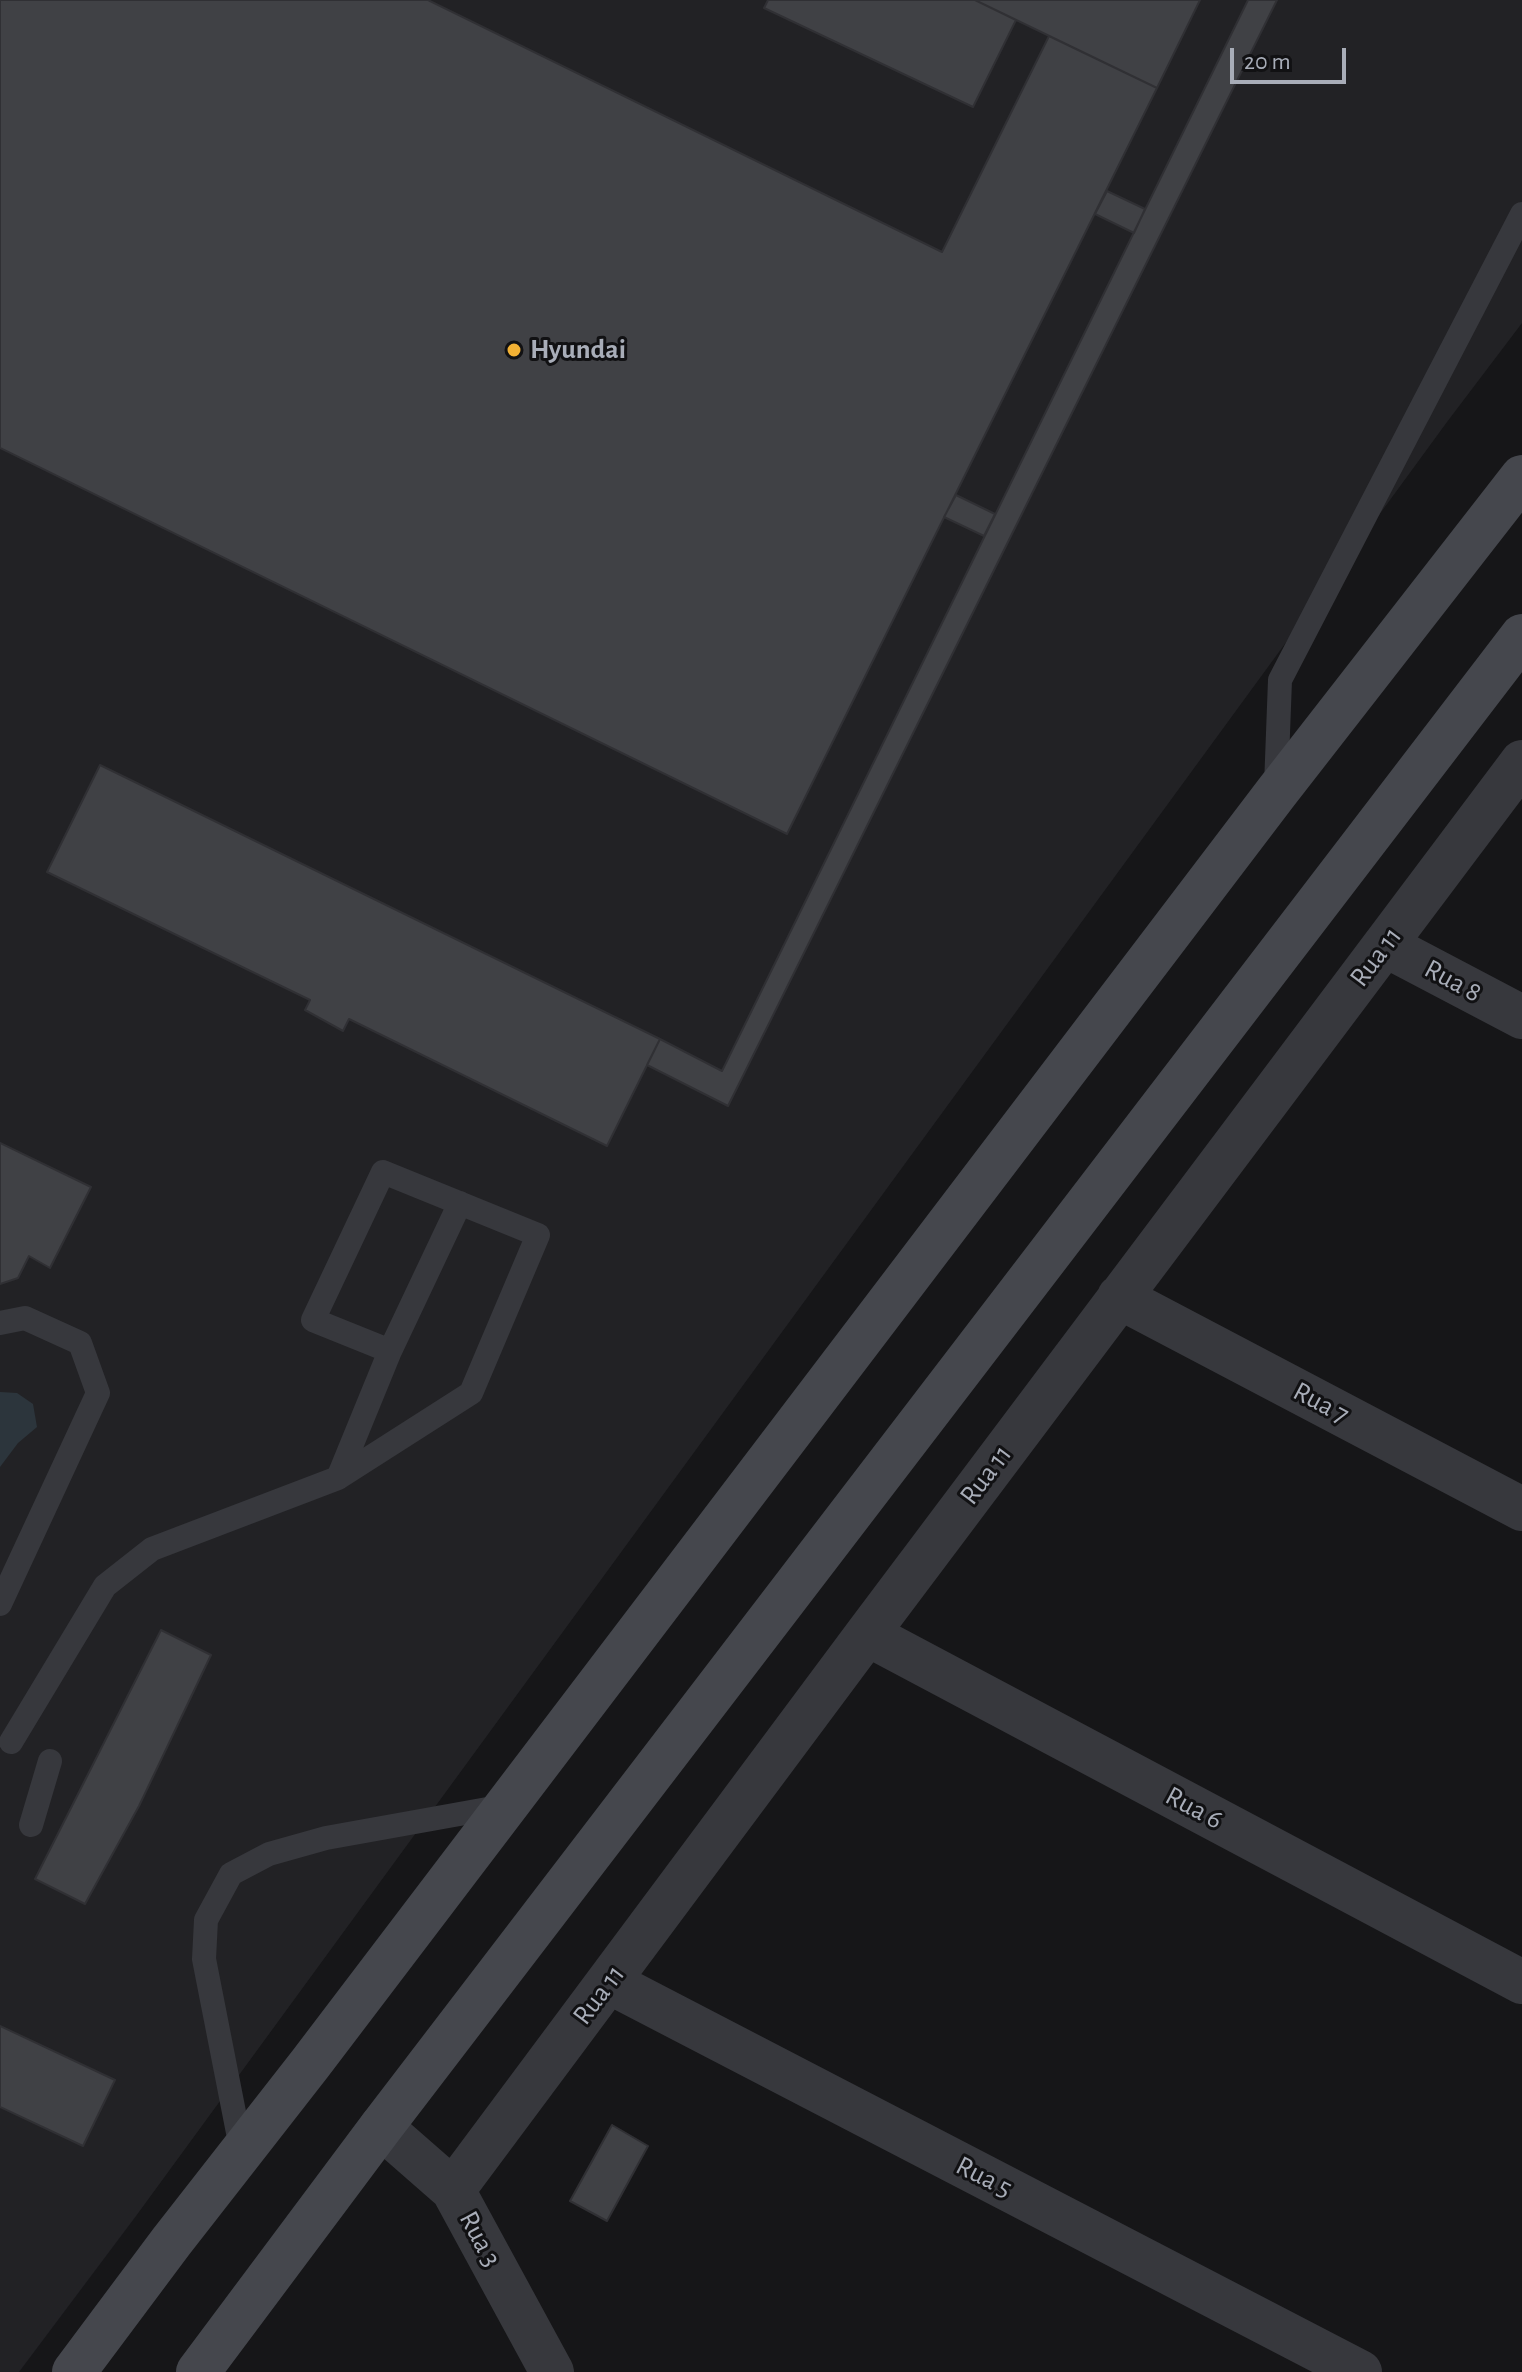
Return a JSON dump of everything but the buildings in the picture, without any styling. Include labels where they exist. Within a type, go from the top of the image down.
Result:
[{"type":"main road","points":[[74,2372],[1276,793],[1522,477]]},
{"type":"main road","points":[[198,2372],[381,2127],[1522,636]]},
{"type":"street","name":"Rua 11","points":[[453,2190],[1522,762]]},
{"type":"street","name":"Rua 8","points":[[1385,945],[1522,1017]]},
{"type":"street","name":"Rua 7","points":[[1119,1297],[1522,1509]]},
{"type":"street","name":"Rua 6","points":[[867,1634],[1522,1982]]},
{"type":"street","name":"Rua 5","points":[[609,1982],[1360,2372]]},
{"type":"street","name":"Rua 3","points":[[381,2127],[453,2190],[552,2372]]},
{"type":"lane","points":[[1276,793],[1280,680],[1522,214]]},
{"type":"lane","points":[[11,1742],[105,1586],[152,1549],[338,1478],[471,1393],[538,1235],[383,1172],[313,1320],[390,1351]]},
{"type":"lane","points":[[338,1478],[390,1351],[460,1203]]},
{"type":"lane","points":[[0,1323],[25,1318],[80,1343],[98,1393],[0,1604]]},
{"type":"lane","points":[[31,1825],[50,1761]]},
{"type":"lane","points":[[242,2154],[204,1959],[206,1920],[231,1874],[269,1854],[326,1838],[506,1806]]},
{"type":"shaded area","points":[[0,0],[1522,0],[1522,323],[19,2372],[0,2372]]},
{"type":"shaded area","points":[[0,1392],[17,1393],[33,1404],[37,1427],[18,1443],[0,1467]]},
{"type":"place","name":"Hyundai","points":[[514,350]]}]
